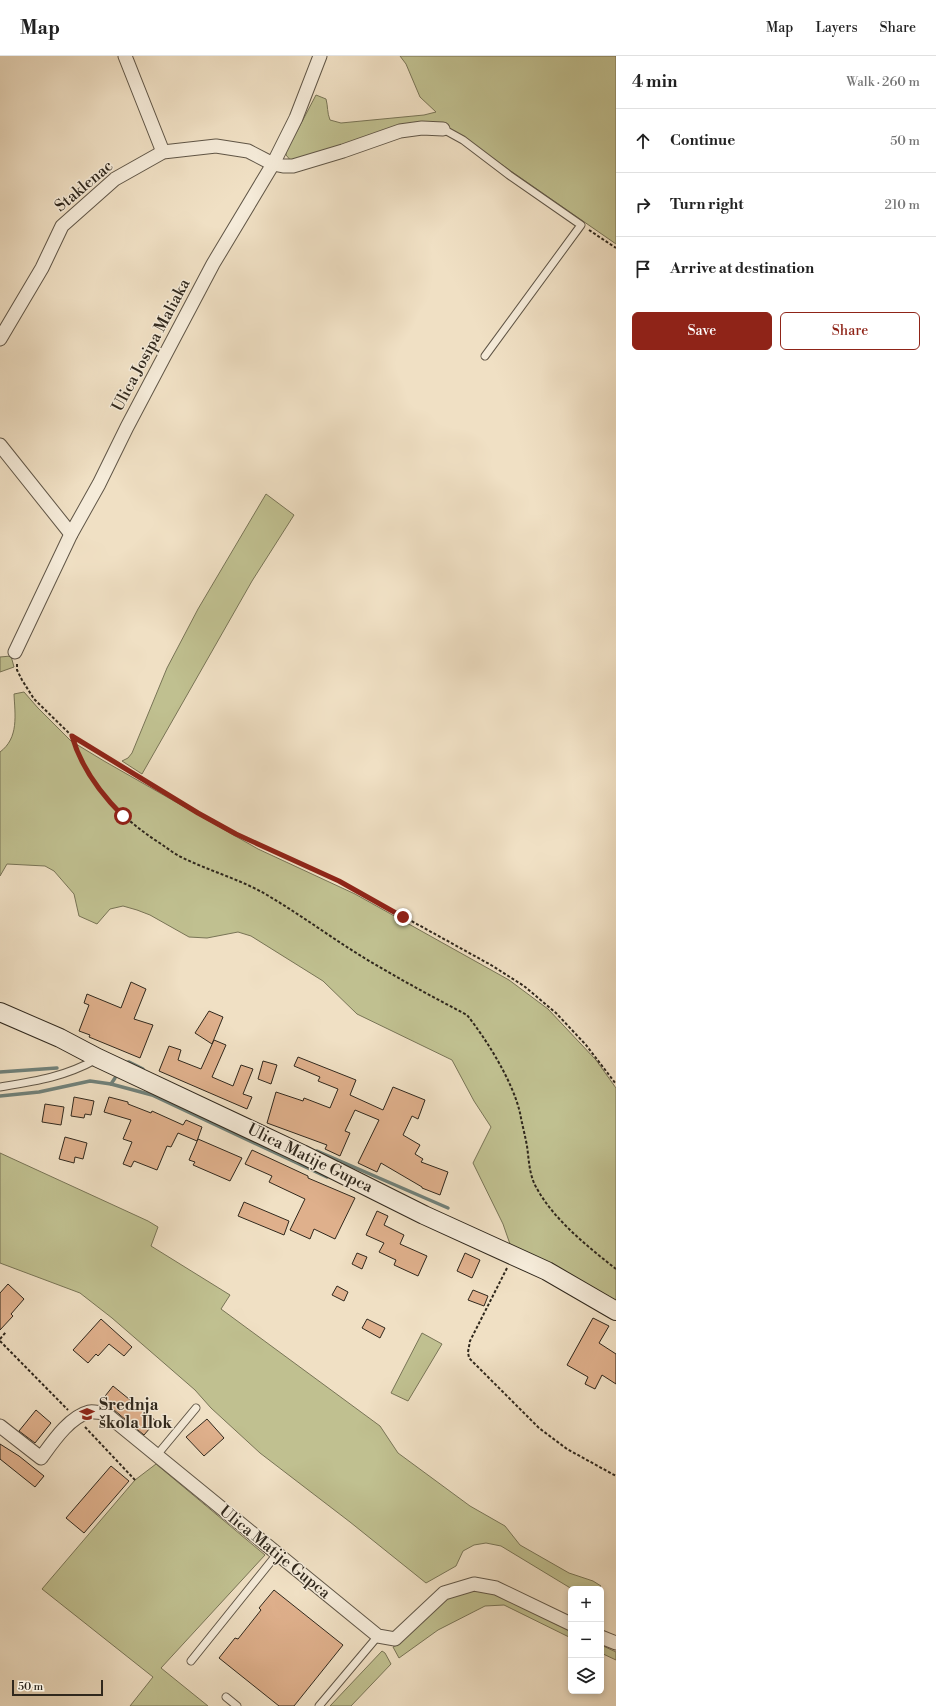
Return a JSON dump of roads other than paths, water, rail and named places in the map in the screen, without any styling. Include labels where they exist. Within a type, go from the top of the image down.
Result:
[{"type":"street","points":[[124,56],[163,152]]},
{"type":"street","name":"Ulica Josipa Maliaka","points":[[15,652],[71,534],[99,484],[127,427],[213,264],[273,164],[296,118],[320,56]]},
{"type":"street","points":[[273,164],[293,166],[343,151],[400,131],[422,128],[443,129]]},
{"type":"street","name":"Staklenac","points":[[0,339],[42,268],[62,226],[115,179],[163,152],[216,146],[248,151],[273,164]]},
{"type":"street","points":[[0,445],[71,534]]},
{"type":"street","name":"Ulica Matije Gupca","points":[[0,1012],[60,1038],[98,1058],[302,1154],[424,1215],[514,1255],[574,1285],[616,1311]]},
{"type":"street","name":"Ulica Matije Gupca","points":[[0,1426],[41,1458],[56,1438],[73,1421],[89,1412],[105,1413],[378,1636]]},
{"type":"street","points":[[378,1636],[395,1638],[444,1593],[474,1584],[496,1588],[568,1623]]},
{"type":"street","points":[[604,1638],[616,1643]]},
{"type":"lane","points":[[443,129],[463,140],[509,175],[581,225],[486,356]]},
{"type":"lane","points":[[0,1087],[56,1077],[80,1068],[98,1058]]},
{"type":"lane","points":[[156,1455],[196,1408]]},
{"type":"lane","points":[[191,1661],[277,1554]]},
{"type":"lane","points":[[319,1706],[378,1636]]},
{"type":"lane","points":[[226,1697],[237,1706]]},
{"type":"waterway","points":[[125,1063],[129,1062],[143,1069]]},
{"type":"waterway","points":[[0,1072],[57,1068]]},
{"type":"waterway","points":[[111,1084],[115,1078]]},
{"type":"waterway","points":[[0,1096],[39,1092],[90,1081],[111,1084],[152,1095],[327,1177]]},
{"type":"waterway","points":[[317,1151],[448,1208]]},
{"type":"place","name":"Srednja škola Ilok","points":[[87,1414]]}]
